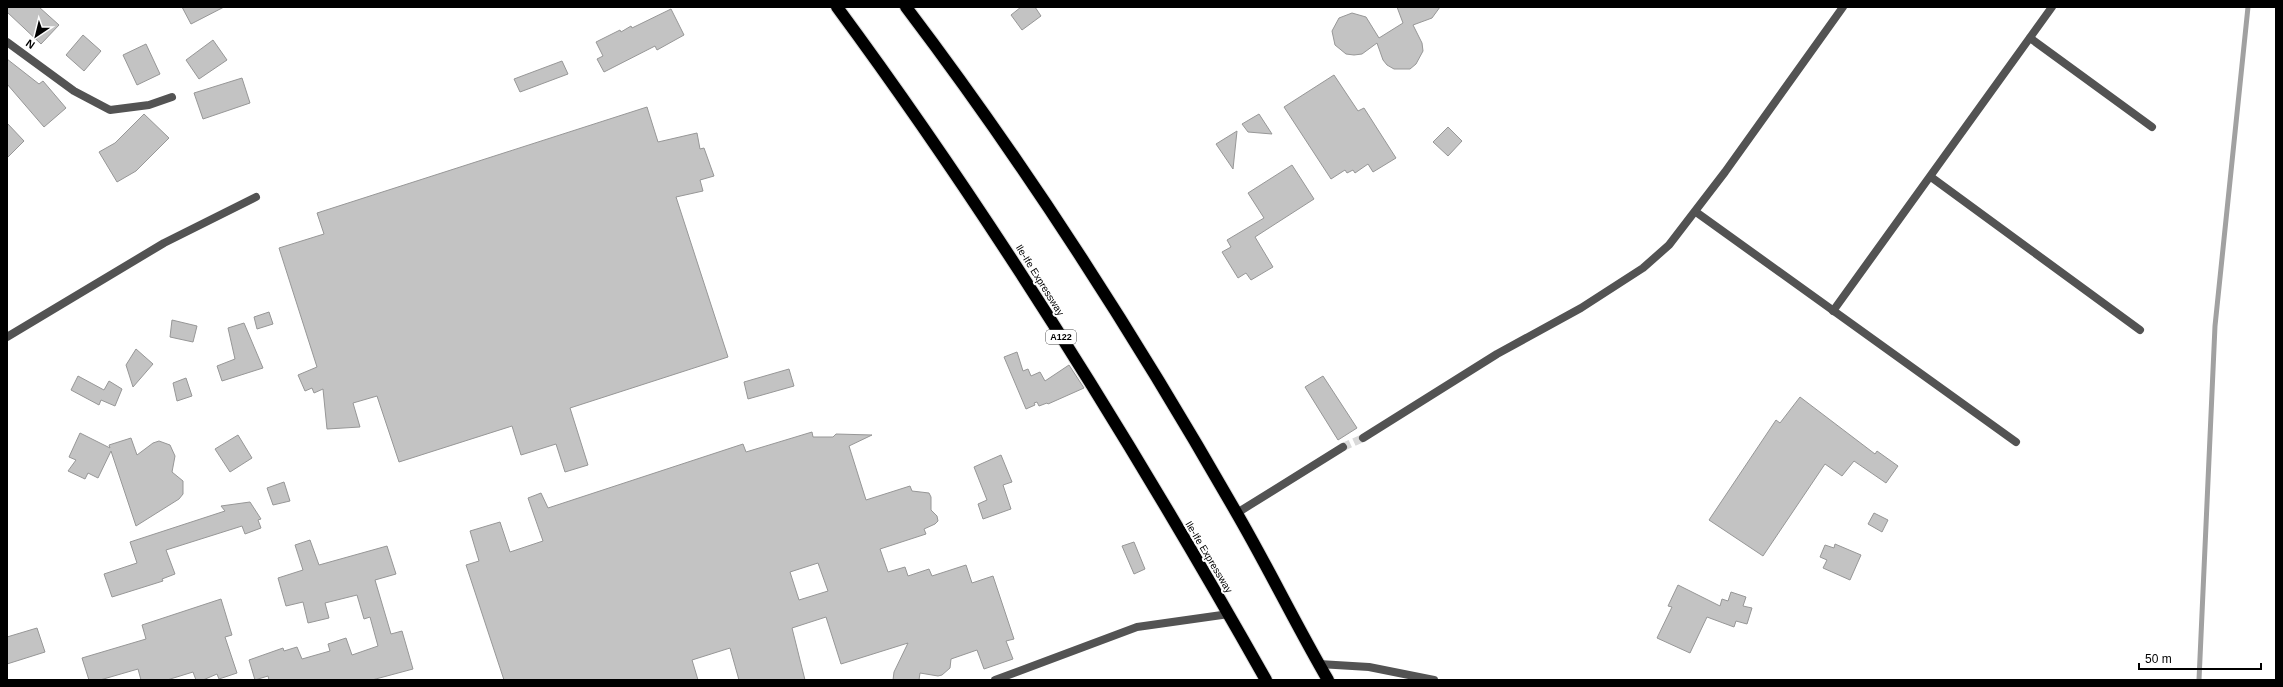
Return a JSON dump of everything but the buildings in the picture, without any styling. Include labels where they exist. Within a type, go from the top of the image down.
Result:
[{"type":"highway","name":"Ile-Ife Expressway","points":[[837,7],[904,97],[1020,270],[1229,614],[1266,680]]},
{"type":"highway","points":[[906,7],[1017,159],[1073,243],[1144,357],[1237,513],[1328,680]]},
{"type":"street","points":[[1363,438],[1497,354],[1581,308],[1643,268],[1669,245],[1696,212],[1843,7]]},
{"type":"street","points":[[1834,311],[2052,7]]},
{"type":"street","points":[[2030,38],[2152,127]]},
{"type":"street","points":[[7,42],[74,91],[110,110],[149,105],[172,97]]},
{"type":"street","points":[[1931,177],[2140,330]]},
{"type":"street","points":[[7,337],[164,243],[256,197]]},
{"type":"street","points":[[1696,212],[2016,442]]},
{"type":"street","points":[[1237,513],[1343,447]]},
{"type":"street","points":[[995,680],[1137,627],[1229,614]]},
{"type":"street","points":[[1319,664],[1369,667],[1434,680]]},
{"type":"waterway","points":[[2199,680],[2215,326],[2248,7]]},
{"type":"tunnel","points":[[1343,447],[1363,438]]}]
